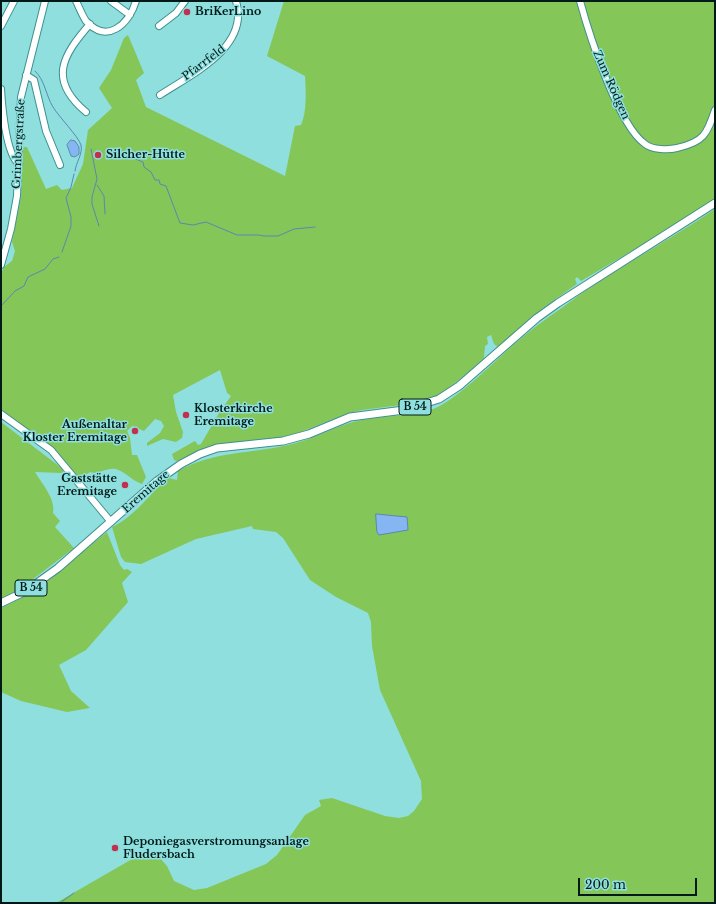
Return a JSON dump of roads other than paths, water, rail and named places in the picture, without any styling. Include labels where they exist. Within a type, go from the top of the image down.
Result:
[{"type":"main road","name":"Eremitage","points":[[1,603],[26,591],[58,568],[168,473],[200,454],[217,448],[284,442],[350,417],[404,410],[439,399],[459,386],[558,303],[712,205]]},
{"type":"street","points":[[1,26],[14,1]]},
{"type":"street","name":"Grimbergstraße","points":[[1,265],[11,229],[17,196],[20,108],[26,75],[46,1]]},
{"type":"street","points":[[76,1],[85,19],[90,24],[102,31],[111,31],[121,26],[130,15],[136,1]]},
{"type":"street","points":[[111,1],[130,15]]},
{"type":"street","points":[[159,26],[176,13],[185,1]]},
{"type":"street","name":"Pfarrfeld","points":[[160,95],[221,52],[230,43],[236,32],[238,19],[236,1]]},
{"type":"street","name":"Zum Rödgen","points":[[580,1],[594,47],[618,108],[630,126],[645,144],[652,148],[674,148],[693,144],[707,131],[715,110]]},
{"type":"street","points":[[86,112],[74,102],[67,92],[63,79],[63,66],[73,44],[90,24]]},
{"type":"street","points":[[26,75],[34,80],[46,132],[60,165]]},
{"type":"street","points":[[1,89],[9,144],[15,161],[19,164]]},
{"type":"street","points":[[1,414],[51,450],[111,522]]},
{"type":"water","points":[[71,140],[75,141],[79,147],[79,154],[75,157],[71,156],[67,145]]},
{"type":"water","points":[[376,514],[407,517],[408,530],[379,535],[377,532]]},
{"type":"waterway","points":[[35,71],[41,79],[53,107],[81,145],[81,152],[75,171]]},
{"type":"waterway","points":[[91,149],[97,179],[92,197],[92,204],[99,226]]},
{"type":"waterway","points":[[124,151],[133,158],[143,162],[144,167],[151,172],[155,180],[159,180],[160,184],[166,186],[180,223],[193,225],[206,222],[237,235],[264,236],[278,236],[294,229],[315,227]]},
{"type":"waterway","points":[[62,252],[71,226],[71,217],[66,198],[71,187],[74,174]]},
{"type":"waterway","points":[[97,185],[104,196],[105,214]]},
{"type":"waterway","points":[[1,306],[15,291],[24,286],[28,277],[45,269],[53,259],[59,257]]},
{"type":"waterway","points":[[60,903],[74,893]]},
{"type":"place","name":"BriKerLino","points":[[187,12]]},
{"type":"place","name":"Silcher-Hütte","points":[[98,155]]},
{"type":"place","name":"Klosterkirche Eremitage","points":[[186,415]]},
{"type":"place","name":"Außenaltar Kloster Eremitage","points":[[135,431]]},
{"type":"place","name":"Gaststätte Eremitage","points":[[125,485]]},
{"type":"place","name":"Deponiegasverstromungsanlage Fludersbach","points":[[115,848]]}]
